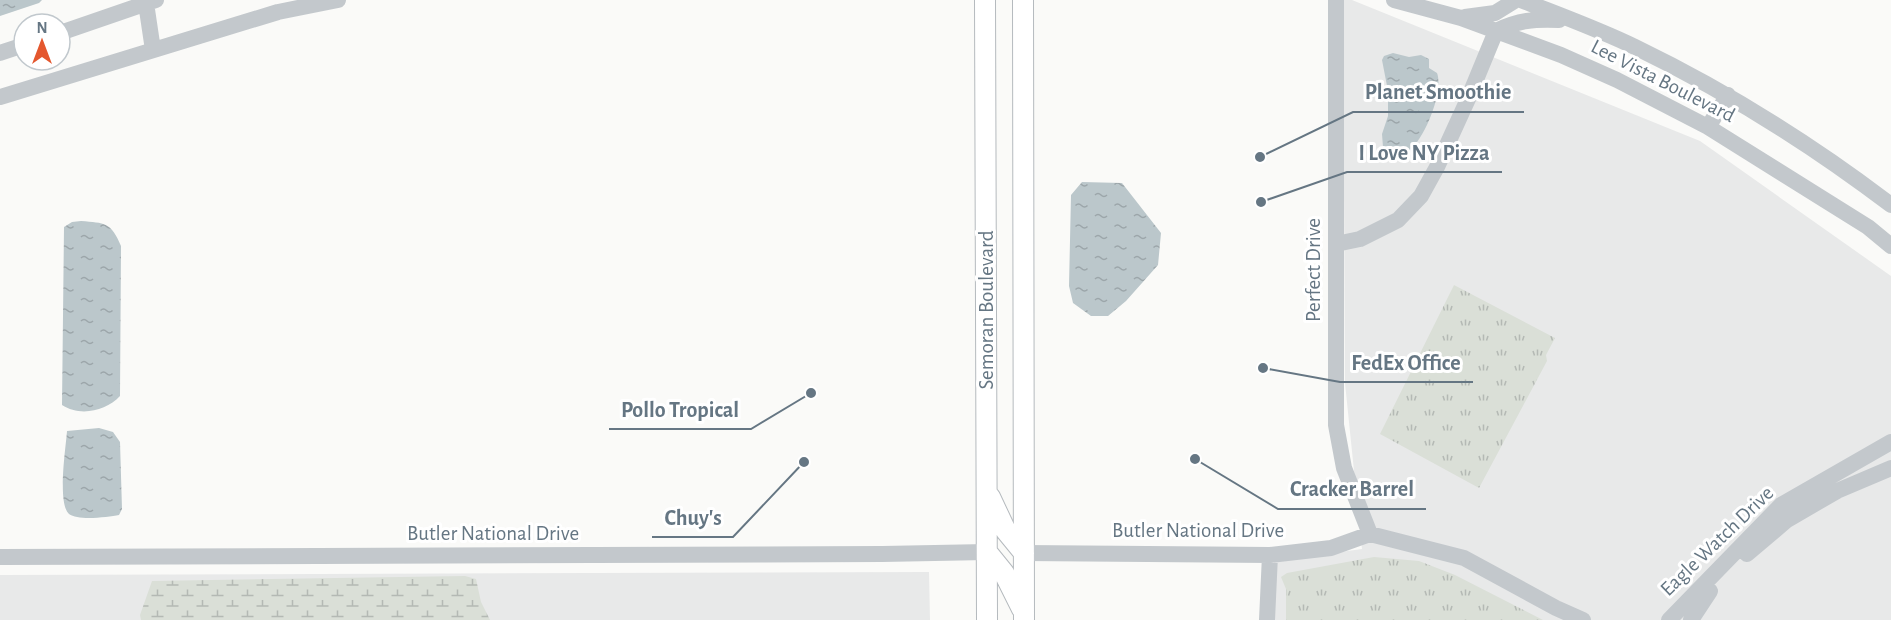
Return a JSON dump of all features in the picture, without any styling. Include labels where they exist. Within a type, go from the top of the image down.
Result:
[{"type":"main road","name":"Semoran Boulevard","points":[[986,0],[987,620]]},
{"type":"main road","name":"Semoran Boulevard","points":[[1023,0],[1024,617]]},
{"type":"main road","points":[[987,489],[1002,525],[1024,553]]},
{"type":"main road","points":[[987,552],[1005,573],[1024,617]]},
{"type":"street","points":[[0,96],[278,12],[338,0]]},
{"type":"street","name":"Perfect Drive","points":[[1336,0],[1336,425],[1344,468],[1370,534]]},
{"type":"street","name":"Lee Vista Boulevard","points":[[1394,0],[1461,18],[1561,55],[1598,72],[1708,127],[1868,227],[1891,246]]},
{"type":"street","points":[[1461,18],[1494,13],[1516,0]]},
{"type":"street","name":"Lee Vista Boulevard","points":[[1521,0],[1633,46],[1728,95],[1835,162],[1891,205]]},
{"type":"street","points":[[72,29],[151,1],[153,50]]},
{"type":"street","points":[[1336,244],[1360,239],[1398,220],[1421,196],[1468,99],[1496,31],[1510,24],[1534,19],[1573,21]]},
{"type":"street","points":[[1708,127],[1728,95]]},
{"type":"street","name":"Eagle Watch Drive","points":[[1669,620],[1780,506],[1891,442]]},
{"type":"street","name":"Eagle Watch Drive","points":[[1690,620],[1714,585],[1787,520],[1837,491],[1891,468]]},
{"type":"street","points":[[1370,534],[1464,558],[1580,620]]},
{"type":"street","name":"Butler National Drive","points":[[1024,553],[1270,555],[1331,548],[1370,534]]},
{"type":"street","name":"Butler National Drive","points":[[0,557],[987,552]]},
{"type":"street","points":[[1267,620],[1270,555]]},
{"type":"shaded area","points":[[1343,0],[1352,0],[1700,141],[1891,276],[1891,620],[1273,620],[1274,561],[1362,549],[1345,383]]},
{"type":"shaded area","points":[[929,572],[930,620],[0,620],[0,575]]},
{"type":"green space","points":[[1454,285],[1555,338],[1546,355],[1547,361],[1479,488],[1380,434]]},
{"type":"green space","points":[[1374,557],[1419,561],[1455,575],[1543,620],[1286,620],[1286,589],[1281,577],[1287,573]]},
{"type":"green space","points":[[465,576],[476,579],[481,602],[490,620],[141,620],[140,615],[152,581]]},
{"type":"water","points":[[0,0],[42,0],[39,3],[0,16]]},
{"type":"water","points":[[1393,53],[1409,57],[1421,55],[1429,59],[1429,68],[1437,73],[1438,91],[1432,114],[1416,144],[1395,159],[1384,160],[1382,134],[1388,116],[1388,91],[1382,60],[1384,56]]},
{"type":"water","points":[[1082,182],[1122,183],[1161,233],[1158,265],[1126,301],[1108,316],[1091,316],[1073,303],[1069,286],[1071,195]]},
{"type":"water","points":[[72,222],[106,225],[114,232],[121,246],[120,396],[108,405],[92,411],[77,411],[62,405],[64,227]]},
{"type":"water","points":[[99,428],[113,432],[120,442],[122,509],[119,515],[114,516],[93,518],[73,516],[65,508],[63,499],[67,431]]},
{"type":"place","name":"Planet Smoothie","points":[[1260,157]]},
{"type":"place","name":"I Love NY Pizza","points":[[1261,202]]},
{"type":"place","name":"FedEx Office","points":[[1263,368]]},
{"type":"place","name":"Pollo Tropical","points":[[811,393]]},
{"type":"place","name":"Cracker Barrel","points":[[1195,459]]},
{"type":"place","name":"Chuy's","points":[[804,462]]}]
